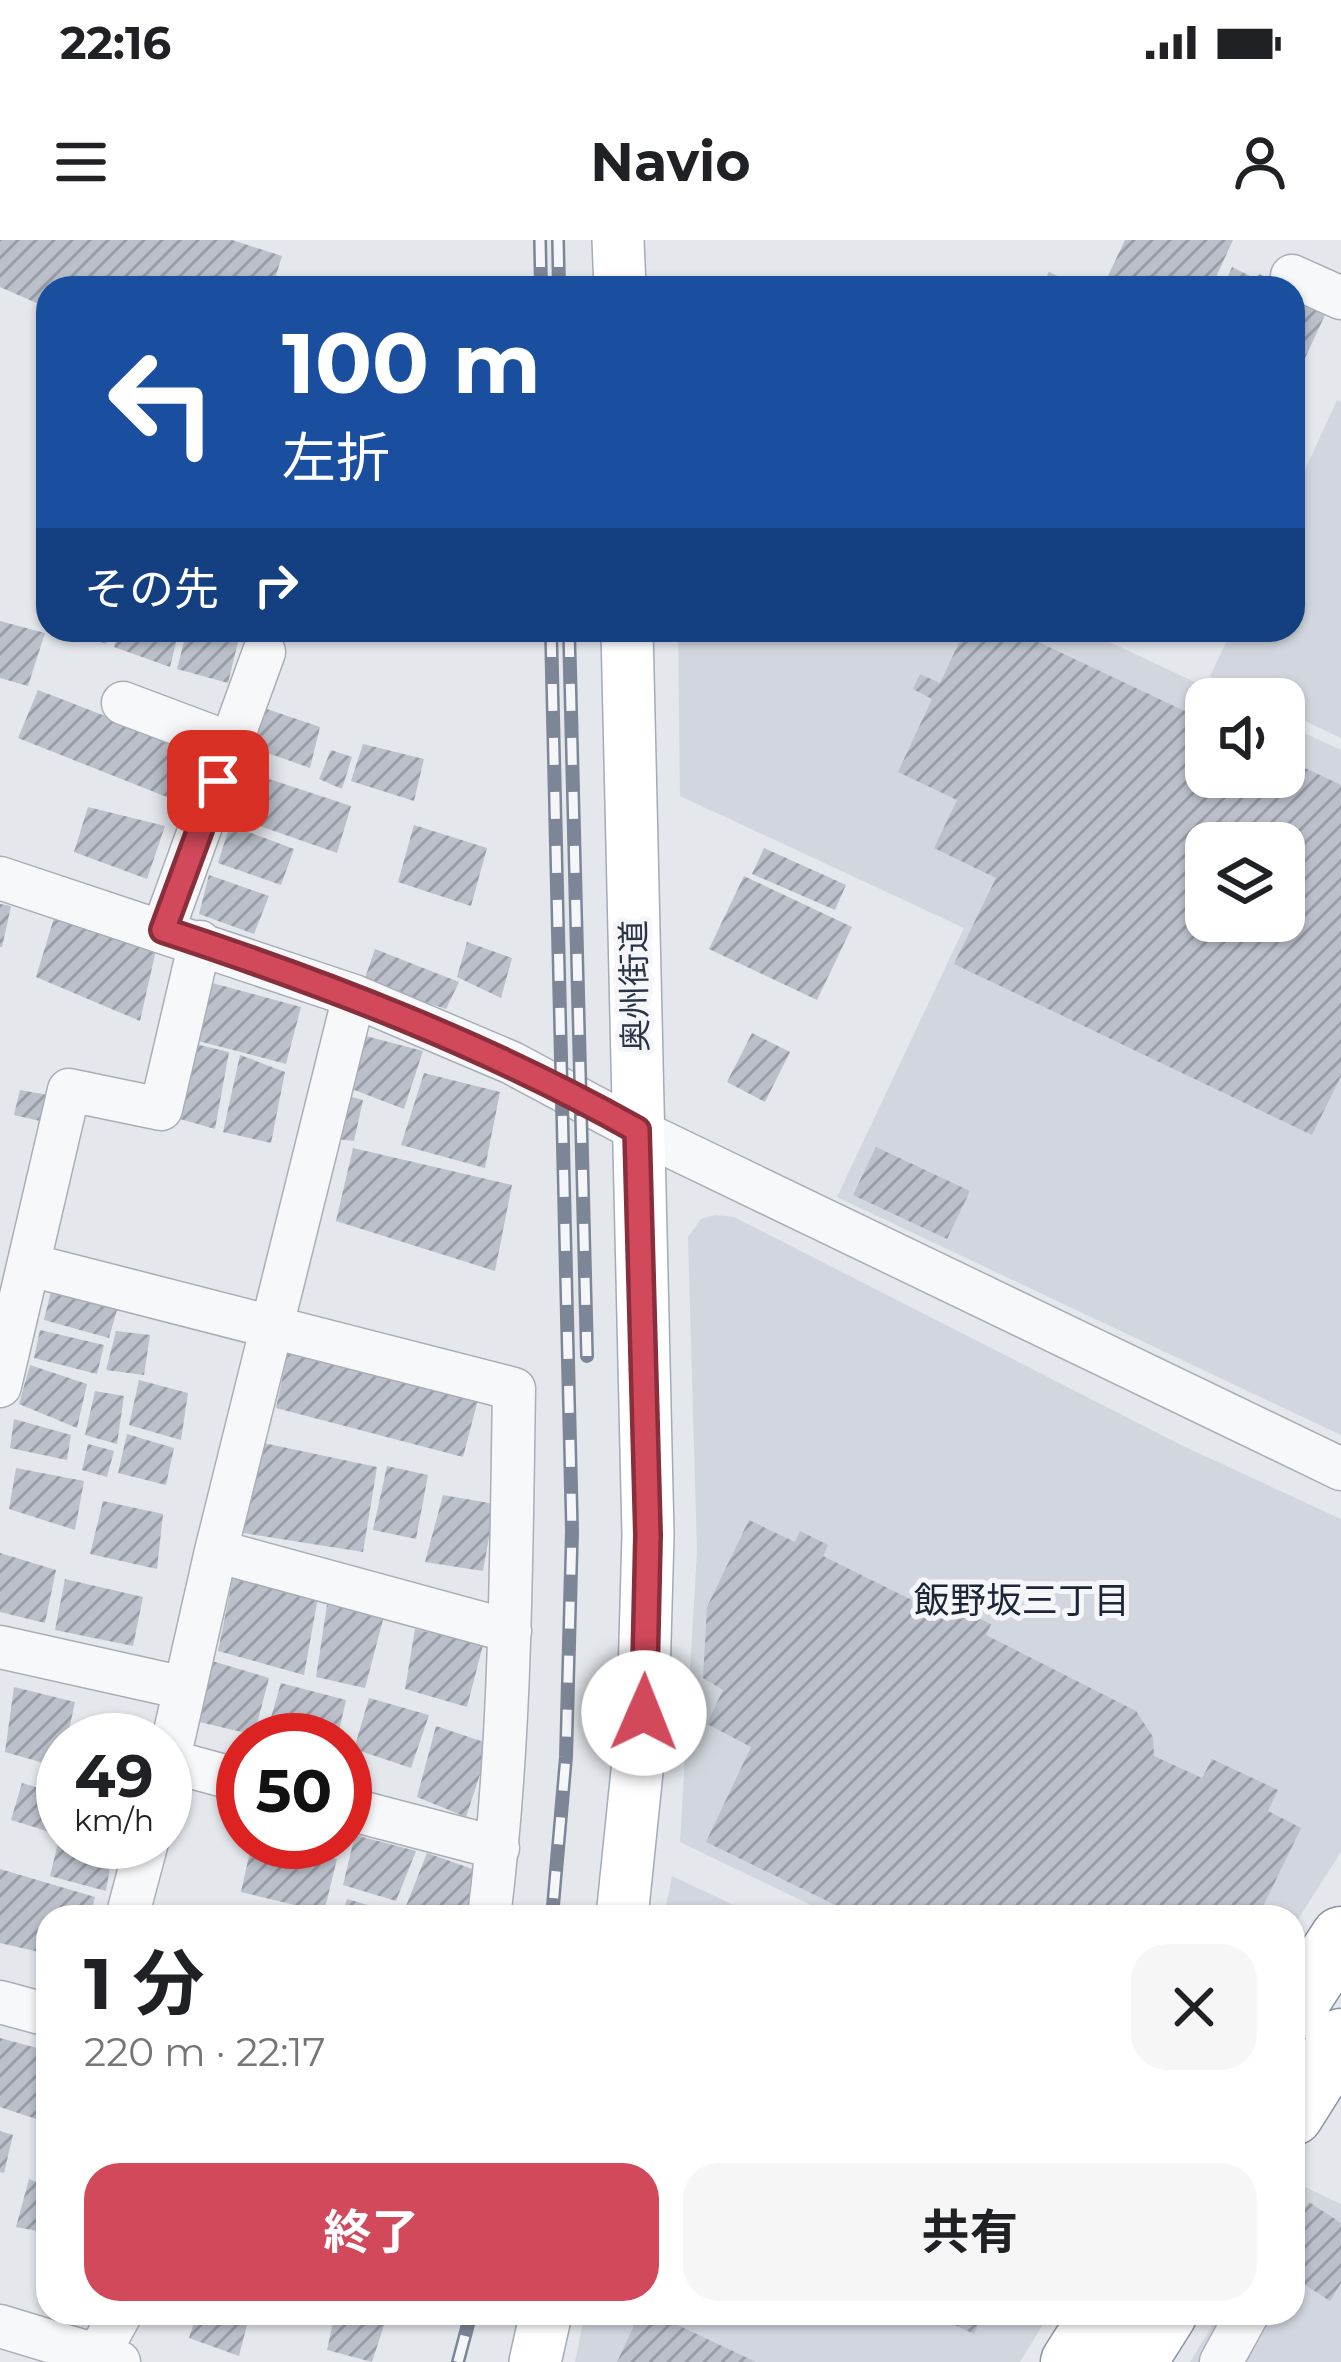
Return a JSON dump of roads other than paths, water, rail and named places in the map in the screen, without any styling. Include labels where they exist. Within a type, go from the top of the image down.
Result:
[{"type":"highway","points":[[1305,1992],[1341,1937]]},
{"type":"highway","points":[[1305,2096],[1341,2039]]},
{"type":"highway","points":[[1071,2362],[1094,2325]]},
{"type":"highway","points":[[1136,2362],[1159,2325]]},
{"type":"main road","points":[[618,240],[620,276]]},
{"type":"main road","name":"奥州街道","points":[[623,1905],[644,1713],[648,1535],[627,642]]},
{"type":"main road","points":[[535,2362],[543,2325]]},
{"type":"street","points":[[0,1386],[70,1090],[161,1109],[181,936],[232,743],[264,652]]},
{"type":"street","points":[[123,703],[232,743]]},
{"type":"street","points":[[0,878],[354,996],[512,1063],[637,1130],[1341,1469]]},
{"type":"street","points":[[179,1713],[354,996]]},
{"type":"street","points":[[30,1265],[514,1389],[510,1631],[491,1905]]},
{"type":"street","points":[[216,1551],[510,1631]]},
{"type":"street","points":[[0,1647],[184,1688]]},
{"type":"street","points":[[372,1815],[498,1848]]},
{"type":"street","points":[[130,1905],[140,1869]]},
{"type":"street","points":[[0,2002],[36,2012]]},
{"type":"street","points":[[0,2326],[103,2360],[116,2325]]},
{"type":"street","points":[[1221,2362],[1241,2325]]},
{"type":"railway","points":[[540,240],[541,276]]},
{"type":"railway","points":[[558,240],[559,276]]},
{"type":"railway","points":[[551,642],[572,1531],[566,1757],[553,1905]]},
{"type":"railway","points":[[569,642],[587,1356]]},
{"type":"railway","points":[[458,2362],[468,2325]]},
{"type":"district","name":"飯野坂三丁目","points":[[1022,1600]]}]
